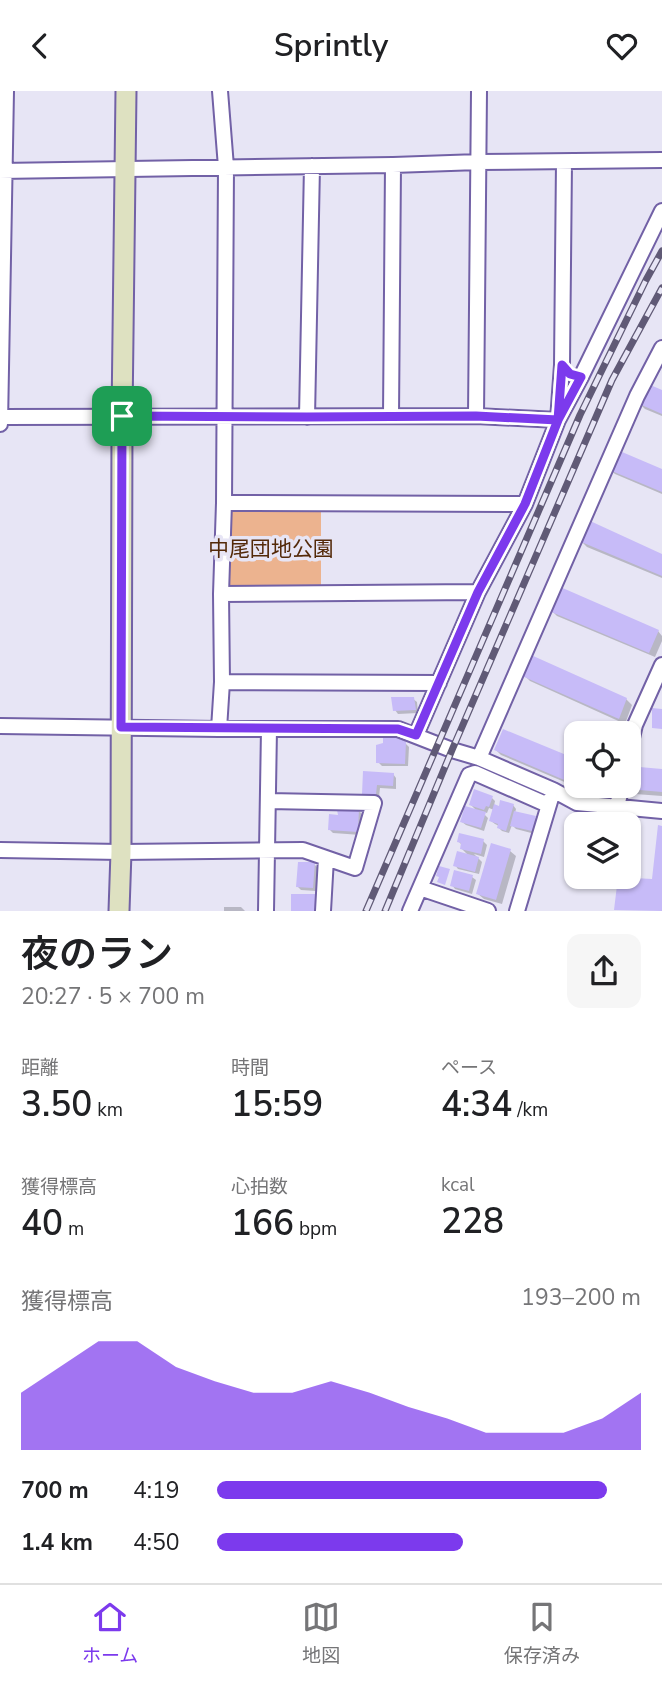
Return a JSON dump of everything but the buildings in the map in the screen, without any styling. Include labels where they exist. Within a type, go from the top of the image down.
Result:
[{"type":"street","points":[[0,425],[2,171],[6,91]]},
{"type":"street","points":[[119,911],[126,91]]},
{"type":"street","points":[[219,729],[222,682],[226,167],[220,91]]},
{"type":"street","points":[[476,416],[479,91]]},
{"type":"street","points":[[2,171],[662,160]]},
{"type":"street","points":[[558,420],[562,365],[564,162]]},
{"type":"street","points":[[391,416],[393,165]]},
{"type":"street","points":[[307,417],[312,166]]},
{"type":"street","points":[[416,735],[478,592],[525,504],[558,420],[662,212]]},
{"type":"street","points":[[479,758],[638,396],[662,348]]},
{"type":"street","points":[[562,365],[570,374],[581,377]]},
{"type":"street","points":[[0,417],[476,416],[558,420]]},
{"type":"street","points":[[224,503],[525,504]]},
{"type":"street","points":[[221,594],[478,592]]},
{"type":"street","points":[[637,721],[662,665]]},
{"type":"street","points":[[222,682],[439,683]]},
{"type":"street","points":[[0,726],[398,729],[479,758],[578,803],[662,811]]},
{"type":"street","points":[[266,911],[269,729]]},
{"type":"street","points":[[410,911],[470,775],[475,773],[548,805]]},
{"type":"street","points":[[517,911],[553,790]]},
{"type":"street","points":[[617,806],[619,798]]},
{"type":"street","points":[[0,850],[303,850],[355,868],[374,803],[268,801]]},
{"type":"street","points":[[323,911],[326,858]]},
{"type":"street","points":[[420,888],[488,911]]},
{"type":"green space","name":"中尾団地公園","points":[[224,503],[321,503],[321,592],[221,594]]},
{"type":"railway","points":[[366,911],[580,415],[662,251]]},
{"type":"railway","points":[[385,911],[612,380],[662,288]]},
{"type":"route","points":[[122,416],[121,727],[398,729],[416,735],[478,592],[525,504],[558,420],[562,365],[570,374],[581,377],[558,420],[476,416],[122,416]]}]
